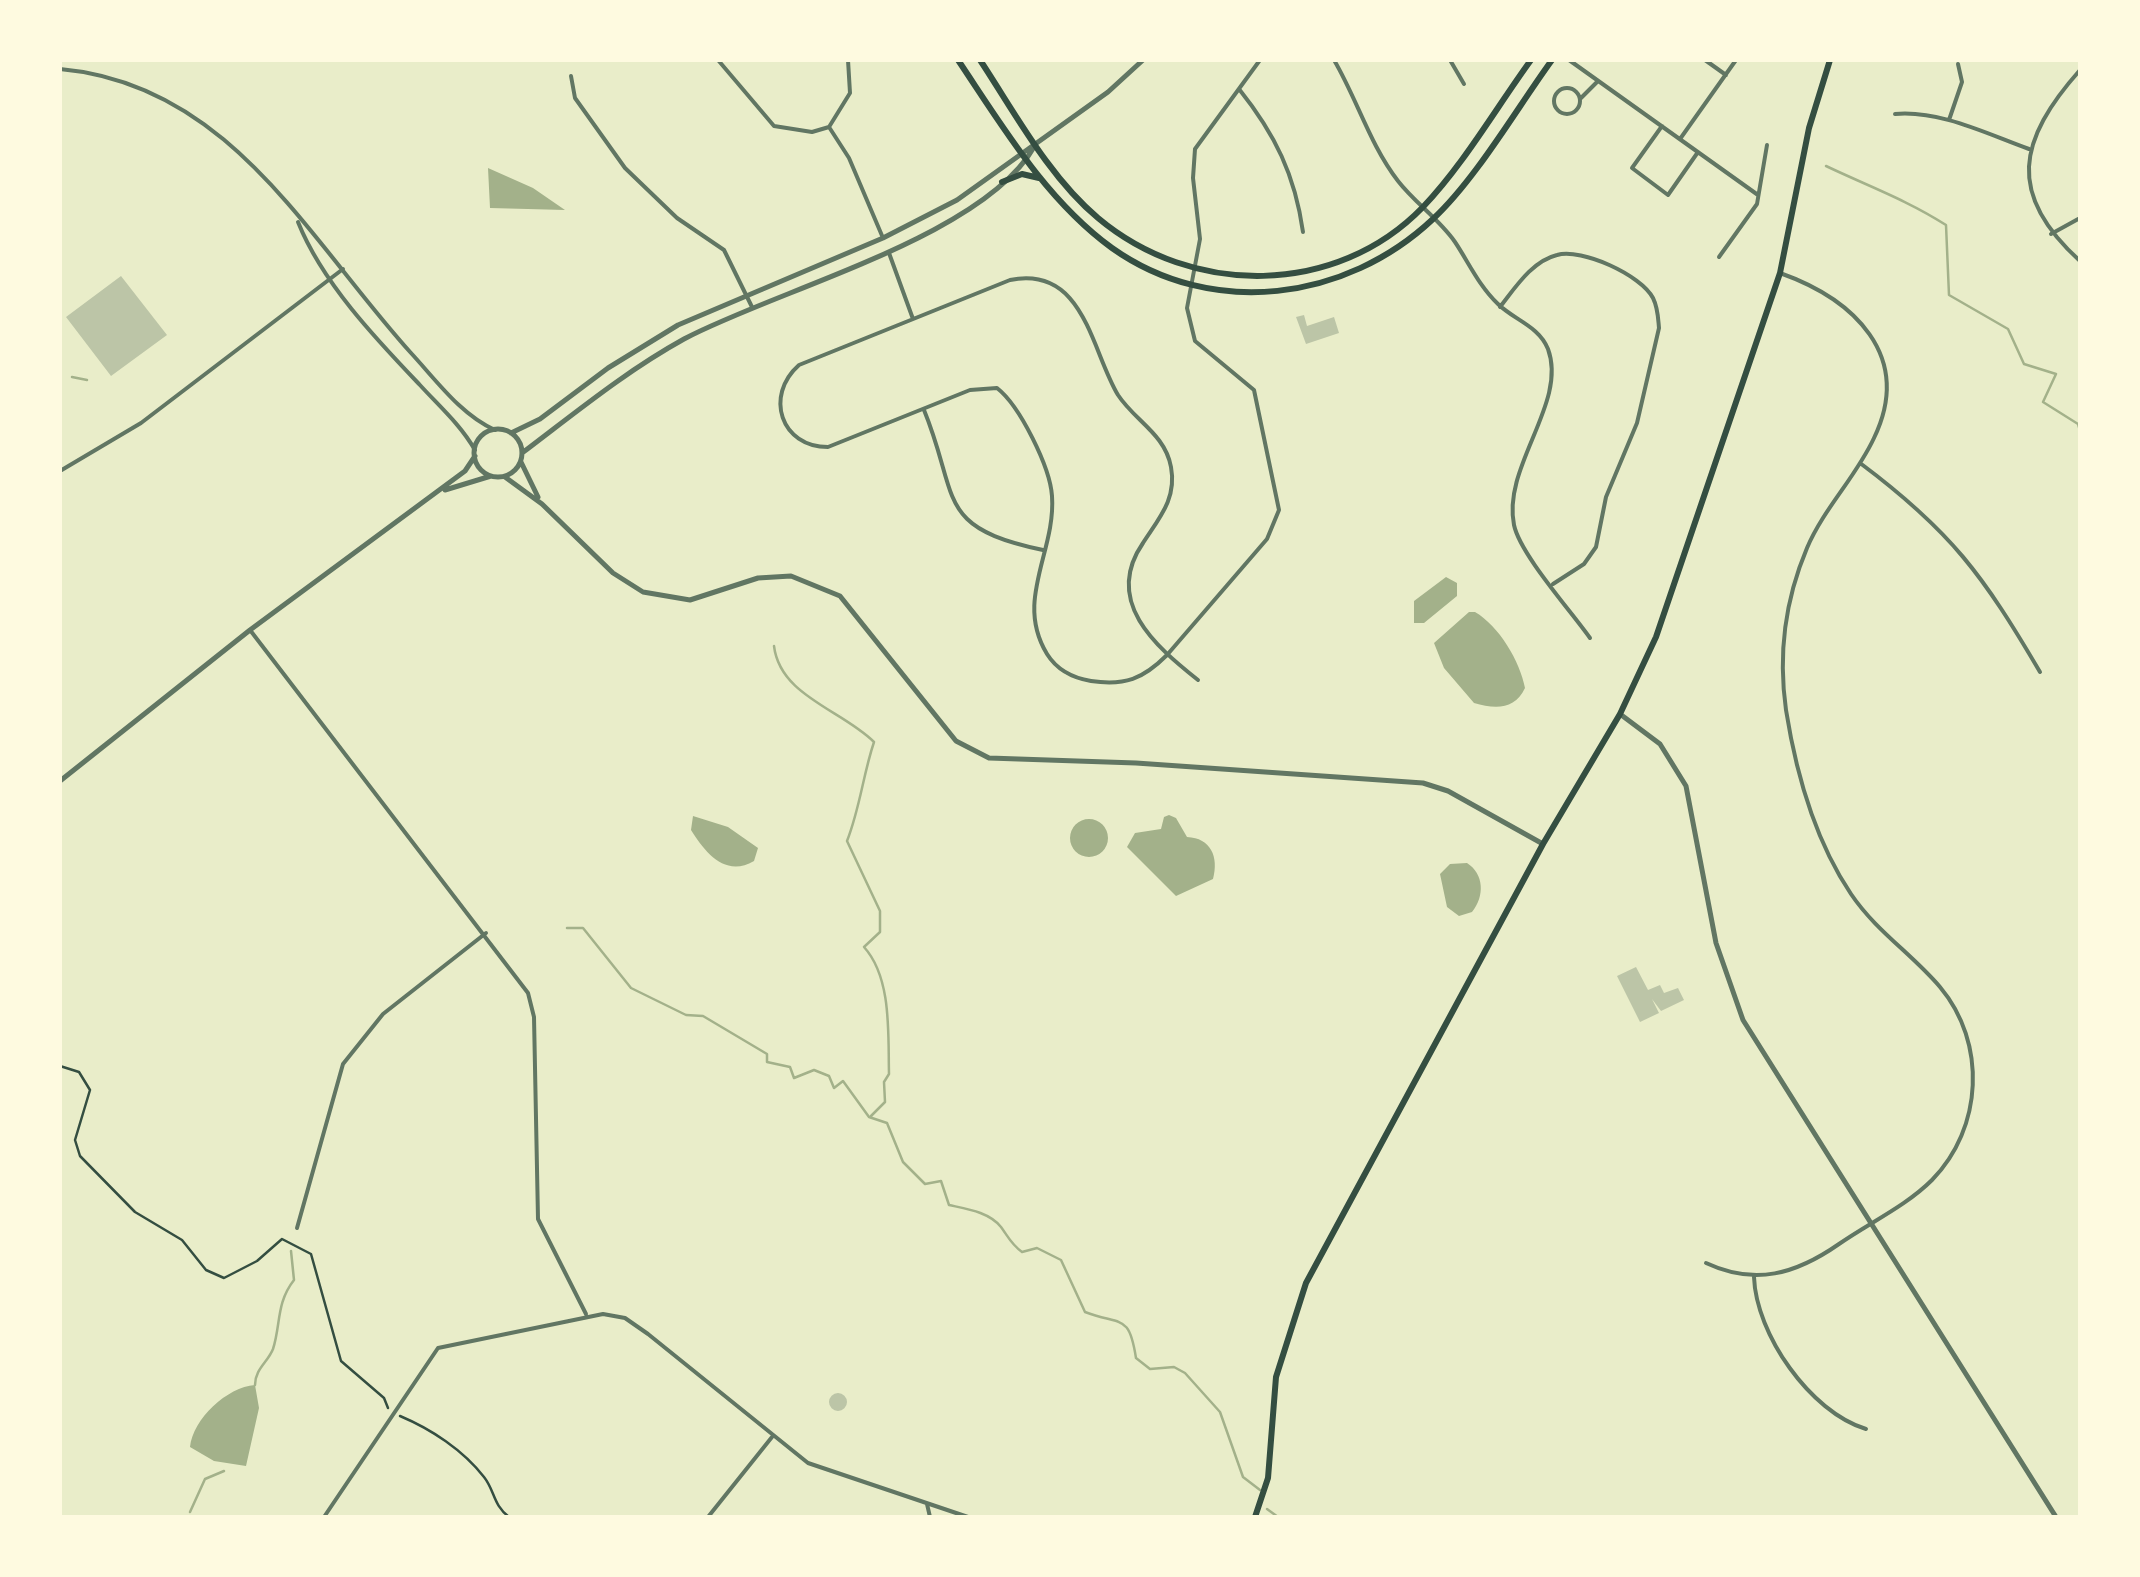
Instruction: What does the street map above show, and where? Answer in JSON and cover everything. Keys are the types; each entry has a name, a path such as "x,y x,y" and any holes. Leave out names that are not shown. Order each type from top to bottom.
{"main road":[{"path":"958,60 1026,161 1113,248 1191,284 1268,295 1311,288 1356,271 1434,218 1552,60"},
{"path":"980,60 1036,143 1099,220 1143,250 1194,269 1252,278 1306,272 1351,257 1390,235 1423,207 1531,60"},
{"path":"1255,1517 1268,1478 1276,1378 1306,1283 1543,844 1620,714 1673,590 1780,274 1810,128 1830,60"},
{"path":"1002,182 1022,174 1042,179"}],"street":[{"path":"718,60 774,126 812,132 829,127 850,93 848,60"},
{"path":"60,68 142,86 200,118 252,163 297,217 326,244 428,372 476,422 511,433 540,419 644,344 746,294 883,238 957,200 1108,92 1143,60"},
{"path":"1198,680 1167,655 1142,629 1129,586 1140,546 1170,502 1171,467 1156,435 1116,390 1078,305 1047,282 1022,278 800,365 784,381 779,406 791,434 816,447 840,444 983,387 997,388 1009,397 1018,409 1052,494 1032,612 1034,630 1052,662 1078,679 1122,683 1137,680 1167,655 1267,539 1279,510 1254,390 1195,340 1187,308 1201,221 1193,178 1195,149 1260,60"},
{"path":"1334,60 1384,162 1434,218 1500,307 1542,338 1552,365 1552,383 1523,461 1513,513 1519,540 1590,638"},
{"path":"1450,60 1464,84"},
{"path":"1569,60 1758,194"},
{"path":"1706,60 1726,75"},
{"path":"1680,139 1736,60"},
{"path":"1949,120 1962,82 1958,64"},
{"path":"2080,70 2047,110 2029,149 2030,191 2050,234 2080,261"},
{"path":"571,76 576,98 625,168 676,218 724,250 752,308"},
{"path":"1581,98 1574,90 1564,88 1556,94 1554,105 1560,113 1571,115 1598,81"},
{"path":"1239,88 1280,146 1296,189 1303,232"},
{"path":"1894,114 1915,112 1949,120 2029,149"},
{"path":"1662,126 1632,168 1668,195 1698,152"},
{"path":"829,127 848,158 883,238"},
{"path":"504,477 521,456 652,358 752,308 889,252 942,224 1002,182 1026,161 1036,143"},
{"path":"1719,258 1757,204 1767,145"},
{"path":"297,217 309,248 331,278 376,336 464,431 480,468 491,476"},
{"path":"2050,234 2080,218"},
{"path":"889,252 913,318"},
{"path":"1500,307 1544,261 1570,253 1636,280 1652,297 1658,312 1659,328 1636,423 1606,496 1596,547 1584,564 1552,584"},
{"path":"60,471 141,423 343,268"},
{"path":"1706,1263 1727,1273 1754,1277 1800,1267 1918,1192 1953,1154 1968,1121 1974,1072 1965,1032 1953,1005 1930,976 1870,919 1831,860 1816,824 1788,722 1783,636 1792,585 1808,544 1875,437 1885,398 1874,342 1842,302 1818,287 1780,274"},
{"path":"924,410 959,512 990,537 1043,550"},
{"path":"60,781 250,630 465,471 482,436 495,430"},
{"path":"511,433 542,504"},
{"path":"1860,463 1920,508 1958,547 1996,596 2040,672"},
{"path":"437,493 491,476 504,477 542,504 613,572 659,597 705,597 774,576 806,580 840,596 956,741 989,758 1136,762 1423,783 1459,796 1543,844"},
{"path":"250,630 520,978 532,1004 538,1219 586,1315"},
{"path":"1620,714 1660,744 1681,773 1692,804 1716,943 1743,1020 2056,1517"},
{"path":"296,1228 343,1064 383,1014 486,933"},
{"path":"1754,1277 1760,1321 1784,1362 1846,1423 1866,1429"},
{"path":"324,1517 438,1348 586,1315 626,1318 772,1437 824,1472 968,1517"},
{"path":"708,1517 772,1437"},
{"path":"927,1504 930,1517"}],"path":[{"path":"60,1066 79,1072 90,1090 75,1140 80,1156 135,1212 182,1240 206,1270 224,1278 235,1274 282,1239 312,1254 341,1362 384,1398 388,1410"},
{"path":"394,1413 430,1430 474,1468 486,1479 497,1508 508,1517"}],"shaded area":[{"path":"488,168 533,188 565,210 490,208"},
{"path":"1446,577 1457,583 1457,596 1424,623 1414,623 1414,601"},
{"path":"1469,612 1475,612 1492,626 1518,667 1525,688 1510,704 1497,707 1474,703 1444,668 1434,643"},
{"path":"693,816 728,827 758,848 754,861 734,866 717,860 691,830"},
{"path":"1164,817 1176,818 1187,837 1207,845 1215,863 1213,879 1176,896 1127,847 1135,833 1161,829"},
{"path":"1089,819 1102,825 1108,838 1102,851 1089,857 1076,851 1070,838 1076,825"},
{"path":"1467,863 1477,873 1481,892 1472,912 1459,916 1447,907 1440,874 1450,864"},
{"path":"255,1385 259,1408 246,1466 214,1461 190,1447 197,1426 213,1406 233,1392"}],"building":[{"path":"121,276 167,335 111,376 66,317"},
{"path":"1304,315 1307,326 1334,317 1339,333 1306,344 1296,317"},
{"path":"1636,967 1648,990 1660,985 1664,993 1678,988 1684,1000 1661,1011 1652,999 1659,1013 1640,1022 1617,976"},
{"path":"838,1393 847,1402 838,1411 829,1402"}],"waterway":[{"path":"1826,166 1946,225 1949,295 2008,329 2024,364 2056,374 2043,402 2078,424 2080,431"},
{"path":"72,377 87,380"},
{"path":"774,646 779,663 800,690 874,742 847,841 880,911 880,932 864,947 880,974 884,990 889,1074 884,1082 885,1102 871,1116"},
{"path":"567,928 583,928 631,988 686,1015 703,1016 767,1054 767,1062 790,1067 794,1078 814,1070 829,1076 834,1088 843,1081 869,1117 887,1123 903,1162 925,1184 941,1181 949,1205 990,1218 1022,1252 1037,1248 1061,1260 1085,1312 1127,1327 1136,1358 1150,1369 1174,1367 1185,1373 1220,1412 1243,1477 1260,1490"},
{"path":"255,1385 257,1374 273,1349 282,1305 294,1280 291,1251"},
{"path":"190,1512 205,1479 224,1471"},
{"path":"1267,1509 1278,1517"}]}
